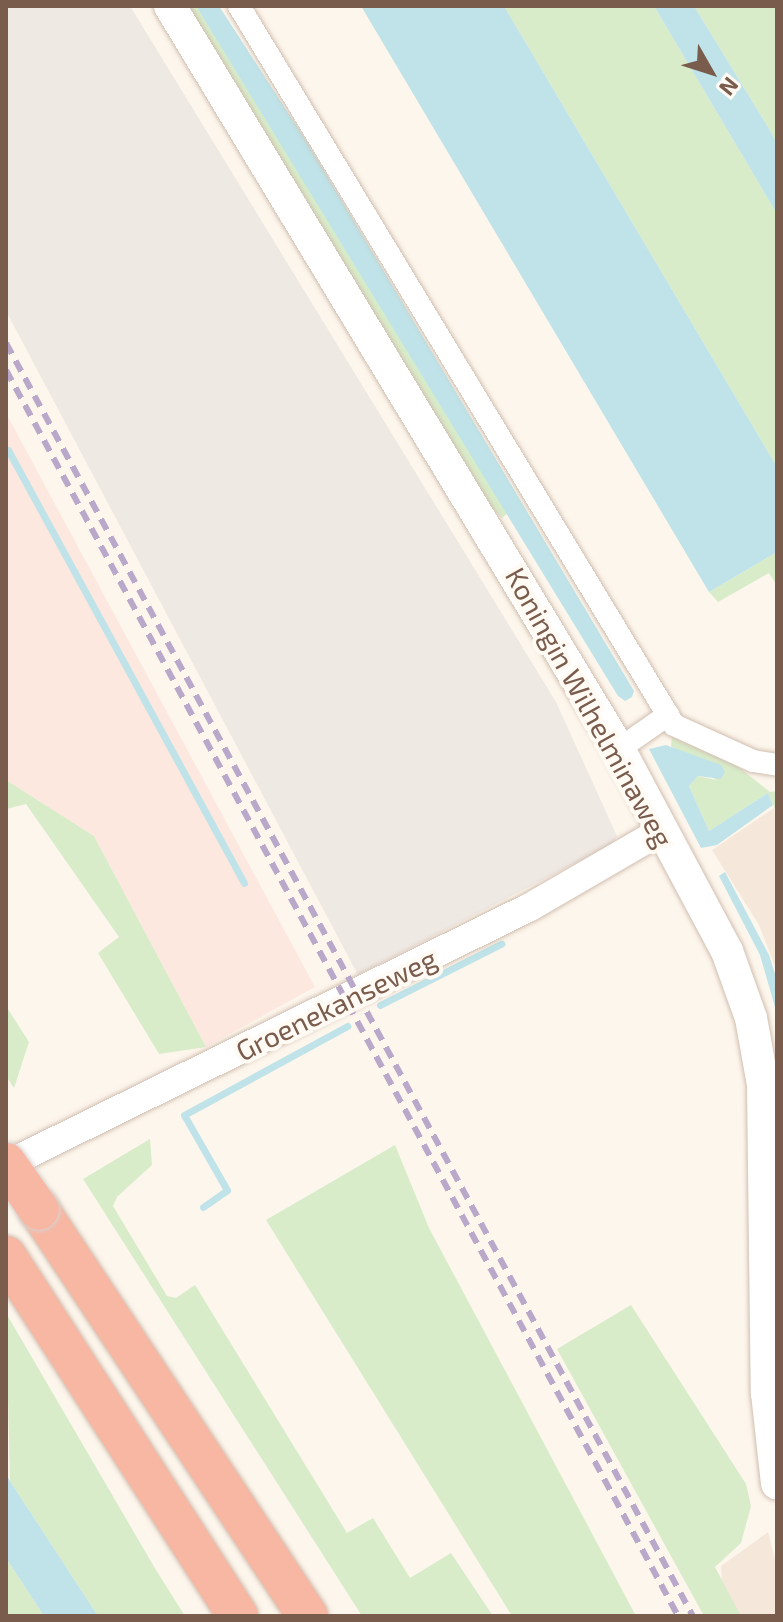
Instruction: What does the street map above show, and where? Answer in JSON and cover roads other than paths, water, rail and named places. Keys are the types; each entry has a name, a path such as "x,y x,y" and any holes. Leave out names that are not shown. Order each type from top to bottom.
{"highway":[{"path":"6,1164 308,1616"},
{"path":"6,1256 238,1616"}],"main road":[{"name":"Koningin Wilhelminaweg","path":"170,6 619,749 727,951 751,1018 763,1085 767,1393 777,1483"}],"street":[{"name":"Koningin Wilhelminaweg","path":"239,6 668,715"},
{"path":"619,749 668,715 674,725 753,761 777,765"},
{"name":"Groenekanseweg","path":"6,1164 530,907 661,831"}],"water":[{"path":"196,6 219,6 307,142 634,691 632,697 625,701 618,696"},
{"path":"361,6 504,6 777,467 777,552 709,592"},
{"path":"654,6 694,6 768,127 777,143 777,214"},
{"path":"666,745 721,765 725,772 721,779 698,776 689,786 709,831 768,793 773,805 717,845 701,848 649,749"},
{"path":"725,872 769,955 777,980 777,1014 760,955 719,876"},
{"path":"6,1474 98,1616 44,1616 6,1558"}],"waterway":[{"path":"8,450 244,883"},
{"path":"380,1005 501,944"},
{"path":"203,1207 227,1190 184,1115 347,1026"}],"railway":[{"path":"6,343 693,1616"},
{"path":"6,370 678,1616"}]}
